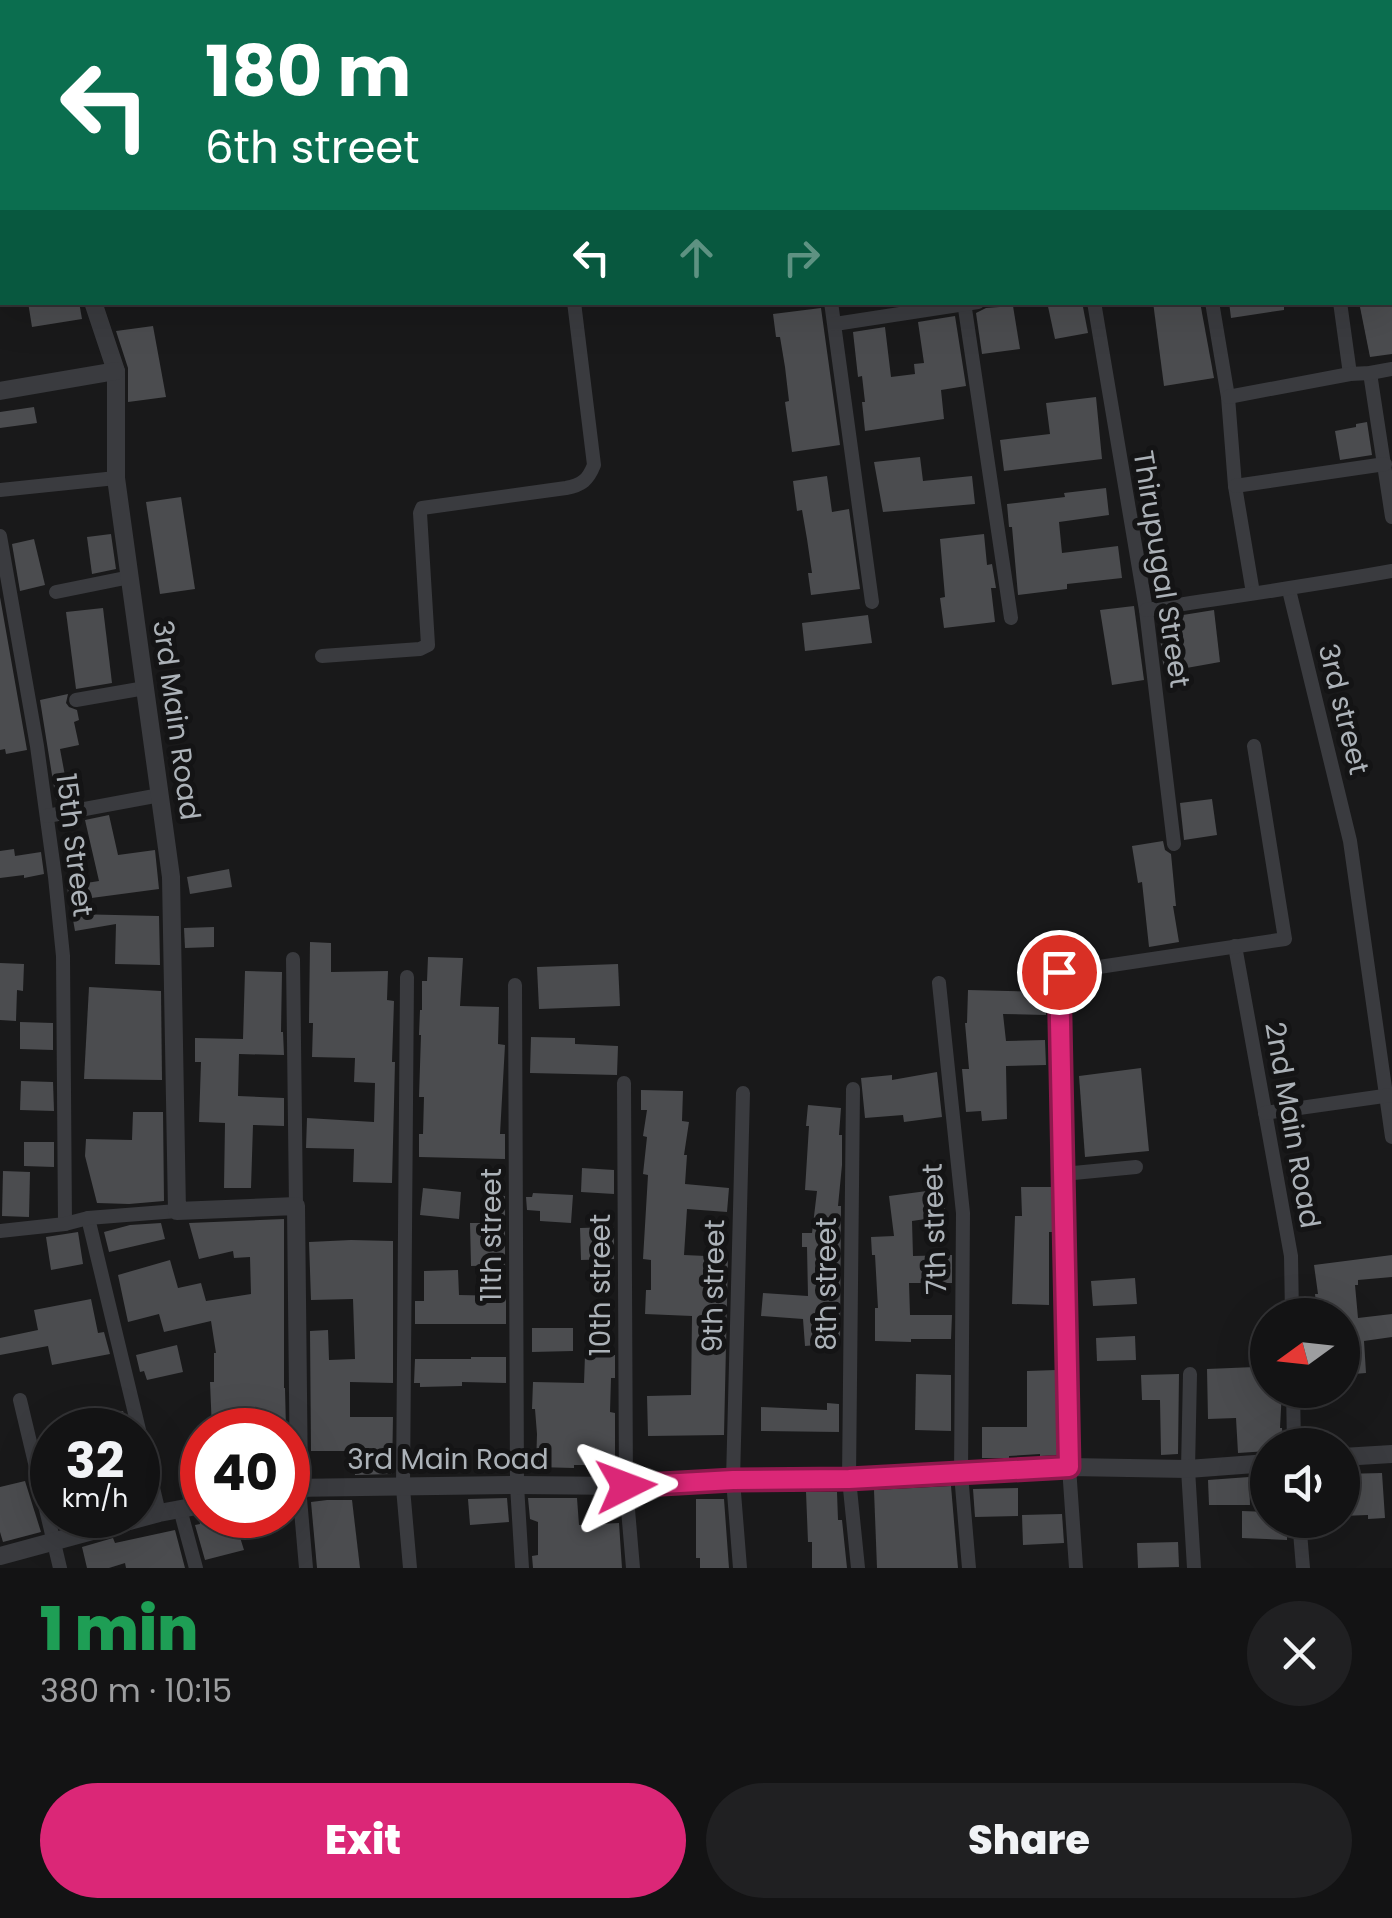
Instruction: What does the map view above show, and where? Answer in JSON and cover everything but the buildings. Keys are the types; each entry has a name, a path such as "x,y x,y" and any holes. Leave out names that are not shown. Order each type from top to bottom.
{"street":[{"name":"3rd Main Road","path":"93,305 116,371 116,478 171,877 177,1211"},
{"path":"322,656 420,650 428,645 422,508 579,486 587,480 594,465 574,305"},
{"path":"832,305 872,602"},
{"path":"835,324 956,305"},
{"path":"969,305 1011,618"},
{"name":"Thirupugal Street","path":"1095,305 1146,610 1174,844"},
{"path":"1213,305 1253,593"},
{"path":"1340,305 1350,374"},
{"path":"1228,397 1392,369"},
{"path":"0,391 116,371"},
{"path":"1370,374 1392,517"},
{"path":"1235,486 1385,464"},
{"path":"0,490 116,478"},
{"name":"15th Street","path":"0,536 26,674 63,956 66,1224"},
{"path":"1146,610 1392,571"},
{"path":"56,592 130,577"},
{"name":"3rd street","path":"1290,590 1350,841 1392,1137"},
{"path":"76,700 145,688"},
{"path":"1076,1568 1069,1467 1059,972 1284,938 1254,746"},
{"path":"46,816 160,796"},
{"name":"2nd Main Road","path":"1235,946 1291,1256 1292,1298"},
{"path":"294,959 294,1408"},
{"path":"407,977 403,1488 410,1568"},
{"name":"7th street","path":"938,983 963,1214 961,1474 969,1568"},
{"name":"11th street","path":"515,985 517,1485 522,1568"},
{"name":"10th street","path":"624,1082 626,1486 633,1568"},
{"name":"8th street","path":"852,1088 849,1479 858,1568"},
{"name":"9th street","path":"740,1568 733,1480 743,1093"},
{"path":"1265,1113 1389,1096"},
{"path":"1063,1174 1136,1166"},
{"path":"0,1231 88,1218 296,1206"},
{"path":"88,1218 134,1408"},
{"path":"1190,1374 1188,1469 1194,1568"},
{"path":"20,1400 60,1568"},
{"path":"1360,1456 1392,1454"},
{"name":"3rd Main Road","path":"310,1488 626,1486 1069,1467 1188,1469 1250,1464"},
{"path":"160,1513 180,1509"},
{"path":"0,1556 69,1538"},
{"path":"188,1538 196,1568"},
{"path":"301,1538 306,1568"},
{"path":"1300,1538 1303,1568"}],"route":[{"path":"626,1486 1069,1467 1059,972"}]}
